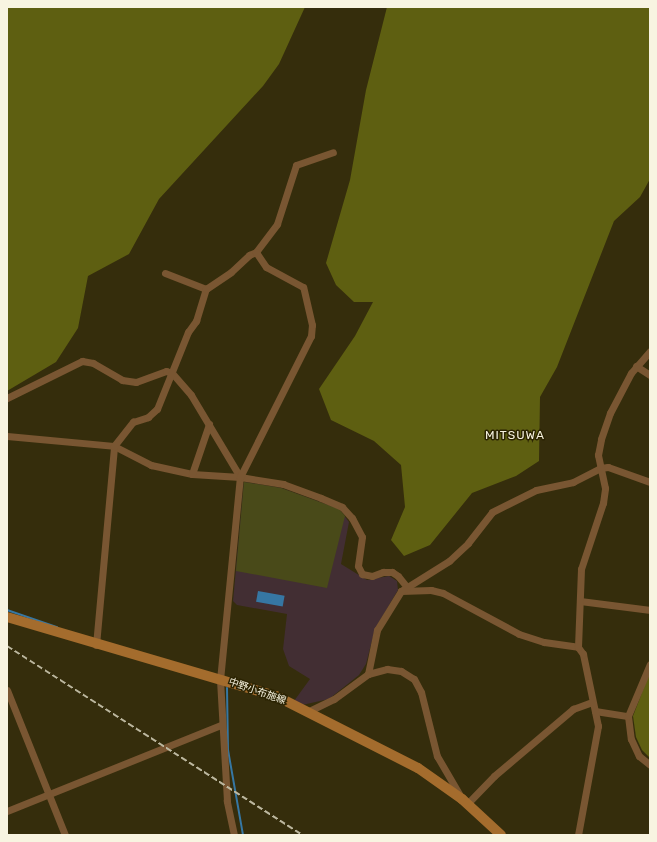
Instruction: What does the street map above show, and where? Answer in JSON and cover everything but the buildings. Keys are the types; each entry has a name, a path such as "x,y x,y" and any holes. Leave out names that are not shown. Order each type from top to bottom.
{"main road":[{"name":"中野小布施線","path":"7,617 96,645 276,696 418,768 465,802 501,835"}],"street":[{"path":"96,645 114,446 133,422 148,417 157,409 188,332 196,322 206,289 231,272 249,255 256,252 277,224 296,165 333,152"},
{"path":"234,835 228,801 221,725 220,680 240,477 311,336 312,325 303,288 266,267 256,252"},
{"path":"165,273 206,289"},
{"path":"578,835 598,726 585,662 578,647 581,569 603,503 605,488 598,455 601,439 610,413 636,366 650,351"},
{"path":"7,398 82,361 93,364 122,380 136,382 166,371 172,373 191,395 240,477"},
{"path":"636,366 650,375"},
{"path":"192,474 209,424"},
{"path":"7,436 114,446 151,466 192,474 240,477 283,484 342,507 352,518 362,537 358,566 362,574 372,576 383,572 392,572 398,576 403,588"},
{"path":"368,674 377,630 403,588 449,560 468,543 492,512 536,490 573,482 600,468 608,467 650,482"},
{"path":"403,588 431,590 443,593 519,634 544,642 578,647"},
{"path":"580,601 650,610"},
{"path":"650,664 628,716 630,739 639,756 650,765"},
{"path":"307,712 334,699 368,674 387,669 401,671 414,679 421,692 437,756 465,802 574,709 592,702"},
{"path":"7,690 64,835"},
{"path":"595,711 628,716"},
{"path":"7,811 221,725"}],"shaded area":[{"path":"7,7 305,7 279,64 263,86 159,199 129,254 88,276 78,328 56,362 7,391"},
{"path":"387,7 650,7 650,179 640,197 614,221 557,367 540,397 539,461 516,476 472,493 430,545 404,556 391,540 405,507 401,465 374,441 331,420 319,389 355,336 373,302 354,302 336,285 326,263 350,180 366,90"},
{"path":"244,482 281,488 339,509 349,522 341,564 367,580 389,576 397,581 398,590 375,629 366,664 359,675 329,699 302,705 294,701 310,679 289,666 283,649 287,614 237,605 233,601"},
{"path":"244,482 281,488 339,509 345,516 327,588 236,571"},
{"path":"650,672 650,758 642,750 636,737 633,716"}],"water":[{"path":"258,591 285,596 283,607 256,602"}],"waterway":[{"path":"7,610 57,627"},
{"path":"227,688 228,750 243,835"}],"railway":[{"path":"7,646 303,835"}],"district":[{"name":"MITSUWA","path":"515,436"}]}
